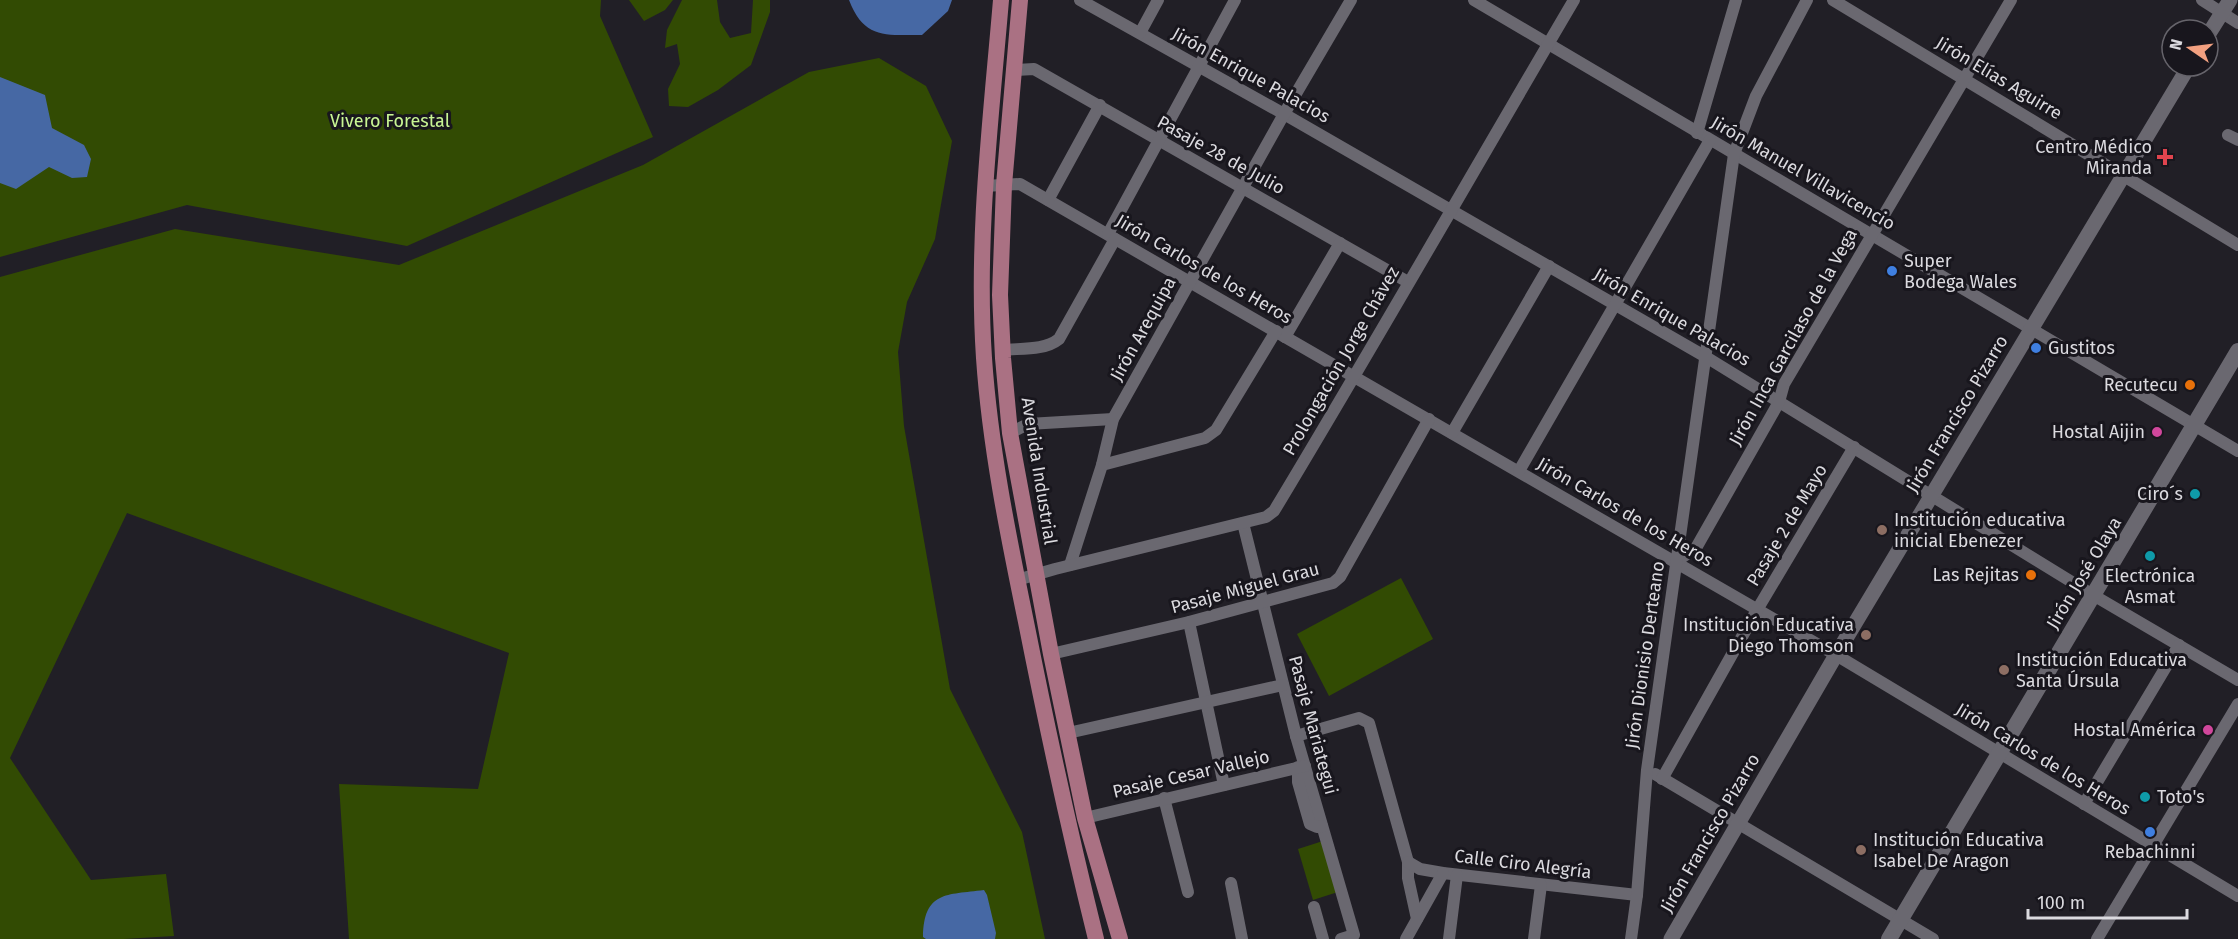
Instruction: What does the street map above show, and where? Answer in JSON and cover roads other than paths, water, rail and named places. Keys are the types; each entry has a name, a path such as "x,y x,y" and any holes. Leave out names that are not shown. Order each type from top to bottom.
{"main road":[{"path":"1001,0 985,186 981,298 984,359 992,434 1017,580 1068,823 1096,939"},
{"name":"Avenida Industrial","path":"1020,0 1004,185 1000,295 1002,350 1010,433 1051,654 1085,818 1120,939"},
{"name":"Jirón José Olaya","path":"1889,939 2238,351"}],"street":[{"name":"Jirón Enrique Palacios","path":"1082,0 1452,209 1706,357 2093,595 2238,680"},
{"path":"1140,33 1158,0"},
{"path":"1002,350 1043,347 1059,339 1158,141 1235,0"},
{"name":"Jirón Arequipa","path":"1070,565 1102,465 1113,418 1284,114 1351,0"},
{"name":"Jirón Manuel Villavicencio","path":"1474,0 2238,451"},
{"name":"Prolongación Jorge Chávez","path":"1017,580 1266,517 1274,511 1355,377 1408,282 1574,0"},
{"path":"1697,133 1737,0"},
{"name":"Jirón Dionisio Derteano","path":"1631,939 1637,895 1647,770 1734,154 1756,96 1808,0"},
{"name":"Jirón Elías Aguirre","path":"1833,0 2238,245"},
{"name":"Jirón Inca Garcilaso de la Vega","path":"1675,562 1696,548 1779,402 1784,384 2011,0"},
{"path":"2202,0 2226,6 2238,22"},
{"name":"Pasaje 28 de Julio","path":"1015,70 1034,69 1408,282"},
{"name":"Jirón Francisco Pizarro","path":"1671,939 1836,655 2182,78"},
{"path":"1048,200 1100,105"},
{"path":"1519,471 1710,140"},
{"name":"Jirón Carlos de los Heros","path":"985,186 1020,184 1836,655 1999,755 2238,896"},
{"path":"1102,465 1205,438 1216,430 1340,243"},
{"path":"1452,433 1549,266"},
{"path":"1010,433 1028,424 1113,418"},
{"name":"Pasaje Miguel Grau","path":"1051,654 1189,622 1333,583 1340,577 1429,419"},
{"name":"Pasaje 2 de Mayo","path":"1662,778 1757,610 1854,447"},
{"name":"Pasaje Mariategui","path":"1243,523 1302,767 1323,826 1354,935 1341,939"},
{"path":"1189,622 1224,785"},
{"path":"2084,804 2179,645"},
{"path":"1068,733 1283,685"},
{"path":"2097,939 2238,704"},
{"path":"1296,736 1359,718 1369,723 1408,862 1408,878 1417,919"},
{"name":"Pasaje Cesar Vallejo","path":"1085,818 1302,767"},
{"path":"1647,770 1739,822 1933,939"},
{"path":"1164,798 1188,892"},
{"name":"Calle Ciro Alegría","path":"1408,862 1420,869 1456,875 1637,895"},
{"path":"1406,939 1443,873"},
{"path":"1449,939 1456,875"},
{"path":"1231,883 1242,939"},
{"path":"1534,939 1541,885"},
{"path":"1314,907 1323,939"}],"water":[{"path":"849,0 952,0 948,11 922,35 909,35 887,34 869,28 855,13"},
{"path":"0,77 45,95 52,128 84,145 91,159 87,177 72,178 49,167 16,189 0,183"},
{"path":"984,890 996,933 995,939 926,939 923,937 924,922 933,903 948,895"}],"place":[{"name":"Centro Médico Miranda","path":"2165,157"},
{"name":"Super Bodega Wales","path":"1892,271"},
{"name":"Gustitos","path":"2036,348"},
{"name":"Recutecu","path":"2190,385"},
{"name":"Hostal Aijin","path":"2157,432"},
{"name":"Ciro´s","path":"2195,494"},
{"name":"Institución educativa inicial Ebenezer","path":"1882,530"},
{"name":"Electrónica Asmat","path":"2150,556"},
{"name":"Las Rejitas","path":"2031,575"},
{"name":"Institución Educativa Diego Thomson","path":"1866,635"},
{"name":"Institución Educativa Santa Úrsula","path":"2004,670"},
{"name":"Hostal América","path":"2208,730"},
{"name":"Toto's","path":"2145,797"},
{"name":"Rebachinni","path":"2150,832"},
{"name":"Institución Educativa Isabel De Aragon","path":"1861,850"}],"park label":[{"name":"Vivero Forestal","path":"390,121"}]}
